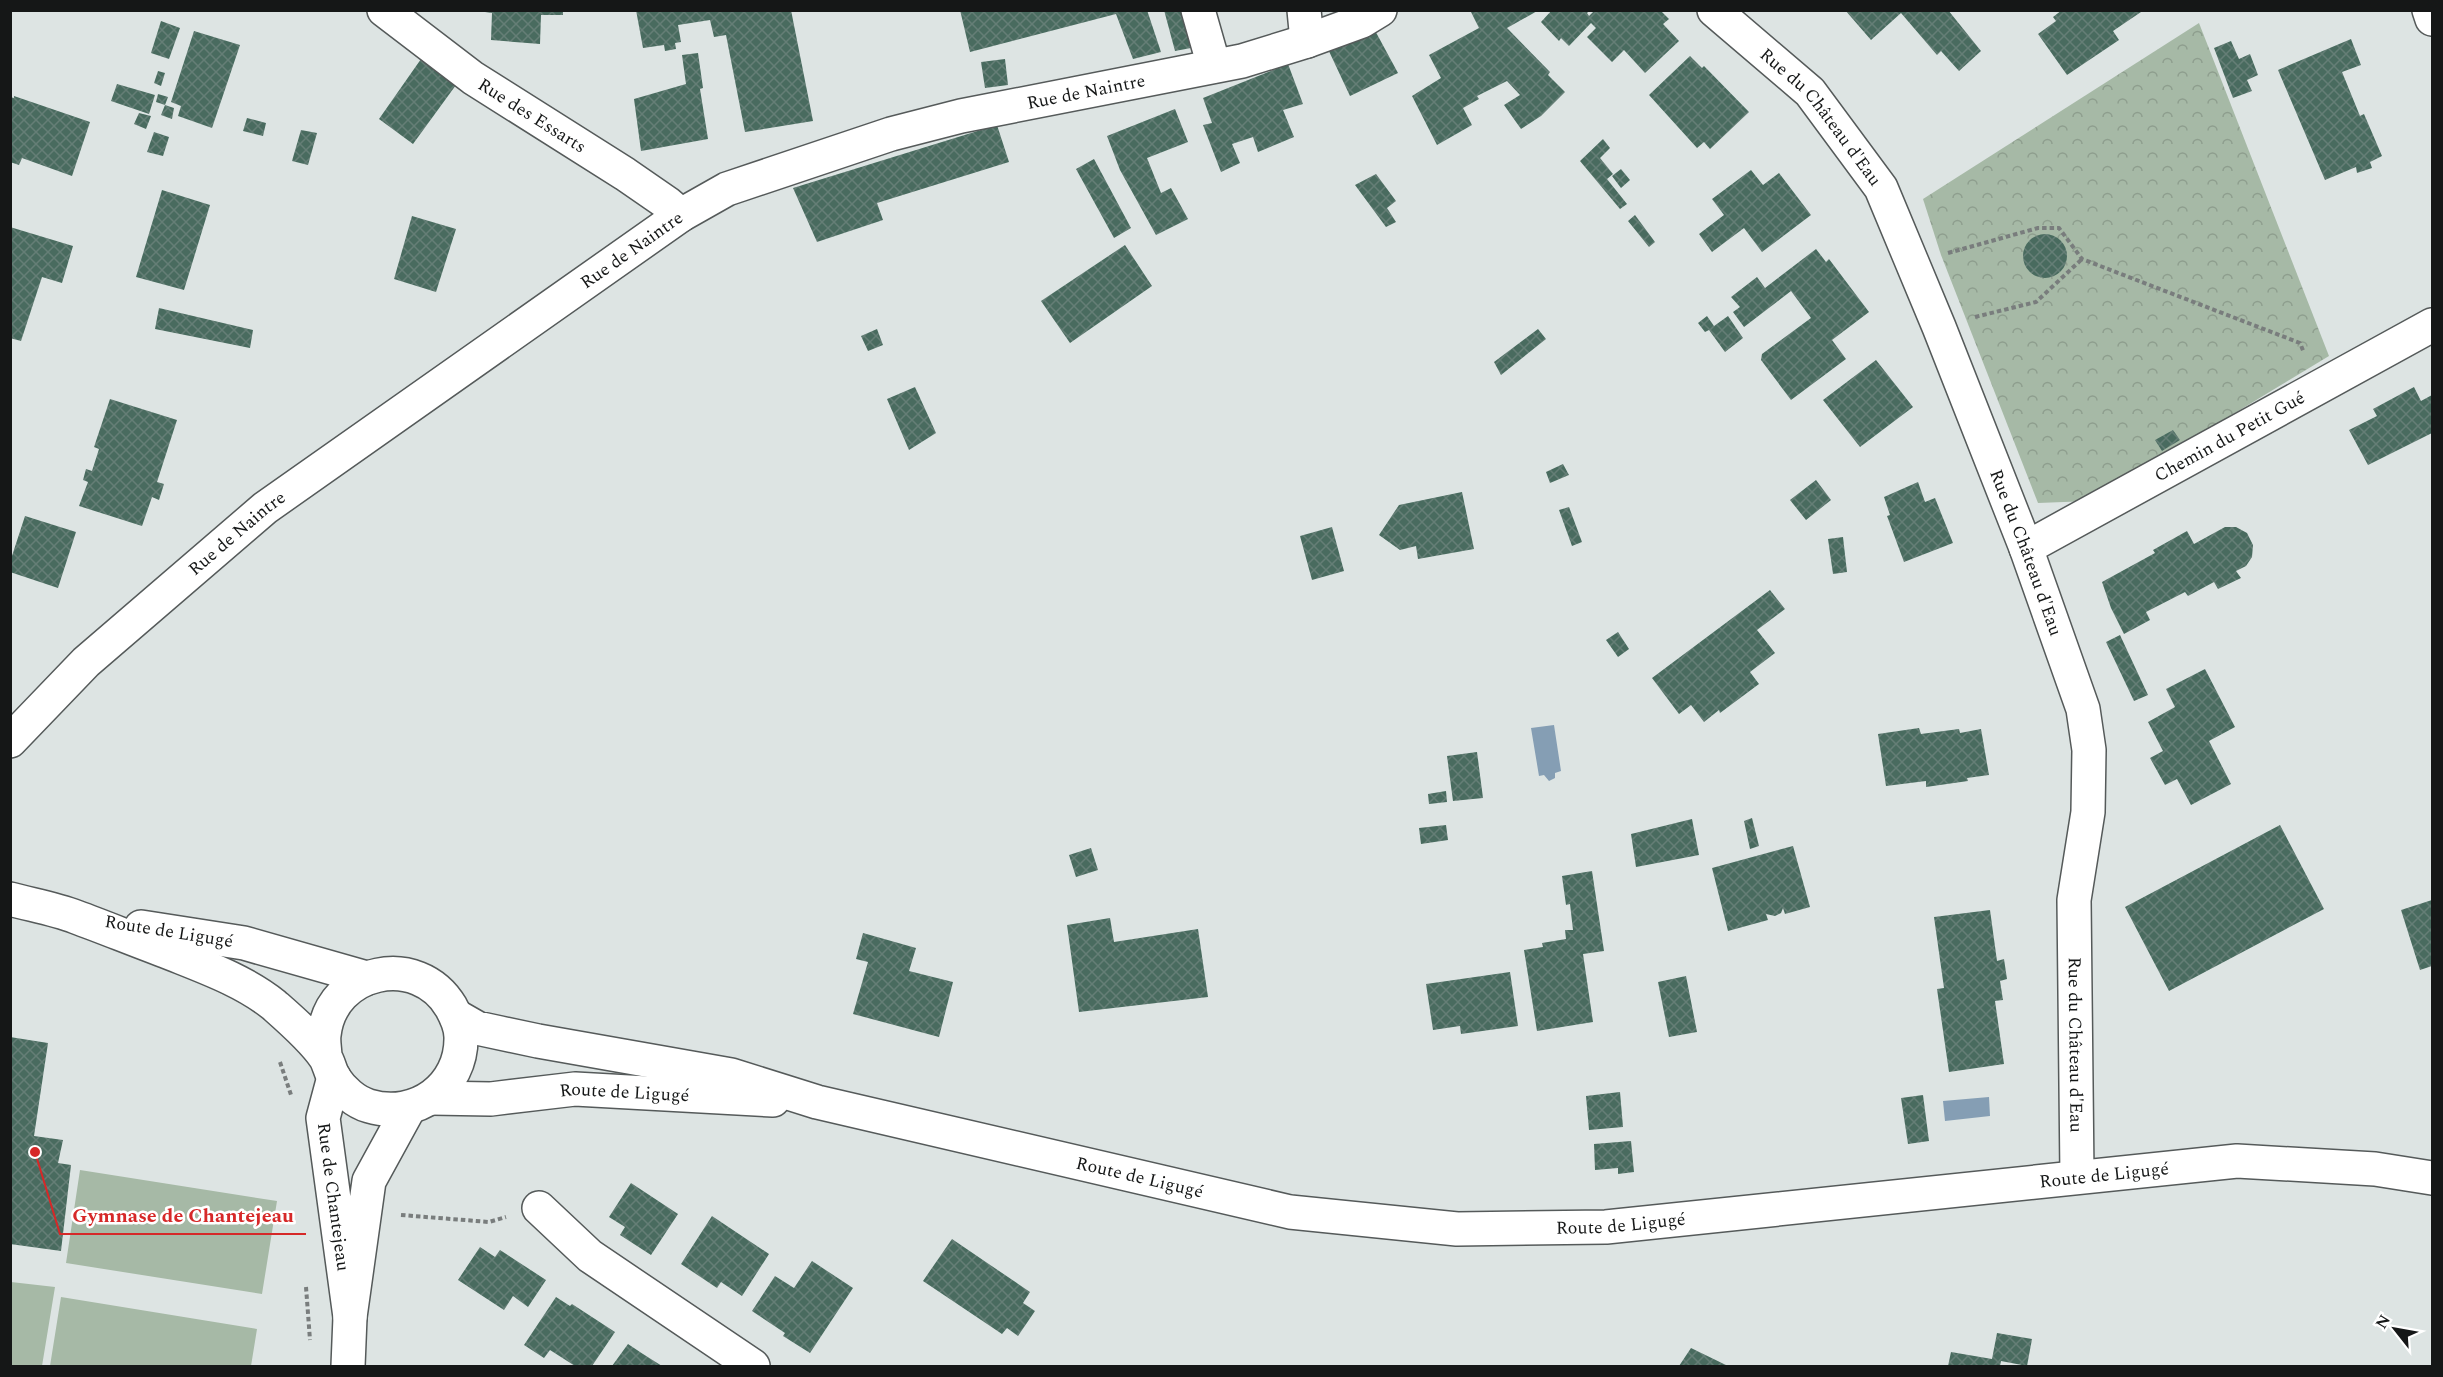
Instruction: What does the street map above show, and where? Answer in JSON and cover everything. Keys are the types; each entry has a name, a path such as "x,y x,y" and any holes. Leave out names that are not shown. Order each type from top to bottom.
{"street":[{"name":"Rue des Essarts","path":"384,10 473,78 625,174 667,202 681,215"},
{"path":"1198,10 1214,66"},
{"name":"Rue de Naintre","path":"10,741 86,662 265,508 681,215 728,189 891,134 961,116 1242,61 1306,26 1362,21 1380,10"},
{"name":"Rue du Château d'Eau","path":"1714,10 1810,92 1881,188 1939,327 2026,548 2083,709 2089,750 2088,813 2074,900 2077,1176"},
{"path":"2429,10 2433,19"},
{"name":"Chemin du Petit Gué","path":"2026,548 2433,325"},
{"name":"Route de Ligugé","path":"10,899 74,916 244,944 367,978"},
{"name":"Route de Ligugé","path":"74,916 222,973 273,1005 330,1067 348,1094 366,1105 387,1110 420,1103 491,1099 575,1089 817,1102"},
{"name":"Route de Ligugé","path":"330,1067 324,1035 329,1014 341,996 359,981 381,974 405,974 426,981 444,996 456,1016 461,1034 460,1053 445,1086 420,1103"},
{"name":"Route de Ligugé","path":"456,1016 477,1028 731,1075 817,1102 1290,1212 1457,1229 1618,1226 2237,1161 2375,1169 2433,1178"},
{"name":"Rue de Chantejeau","path":"330,1067 323,1118 350,1317"},
{"name":"Rue de Chantejeau","path":"348,1366 350,1317 369,1181 420,1103"},
{"path":"539,1208 590,1257 753,1366"}],"path":[{"path":"1902,242 1941,255 2038,228 2060,228 2082,259 2300,343 2319,387"},
{"path":"1939,327 2036,302 2082,259"},
{"path":"275,1054 294,1104"},
{"path":"369,1181 393,1187 392,1206 400,1215 489,1222 539,1208"},
{"path":"306,1281 310,1340"}],"green space":[{"path":"2199,23 2329,356 2090,501 2038,503 1941,255 1923,199"},
{"path":"80,1170 277,1201 262,1294 66,1263"},
{"path":"11,1282 55,1287 42,1366 11,1366"},
{"path":"61,1297 257,1329 251,1366 50,1366"}],"water":[{"path":"1554,725 1561,771 1555,773 1555,778 1549,781 1544,775 1539,776 1531,728"},
{"path":"1989,1097 1990,1116 1945,1121 1943,1101"}],"building":[{"path":"485,10 563,10 563,15 541,15 540,44 491,40 492,13 485,12"},
{"path":"636,10 791,10 813,121 745,132 726,35 714,37 710,20 678,25 681,42 675,43 676,49 665,51 664,45 643,48"},
{"path":"960,10 1147,10 1161,52 1133,59 1116,14 970,52"},
{"path":"1164,10 1190,10 1197,38 1191,48 1175,51"},
{"path":"1470,10 1539,10 1507,28 1550,72 1548,75 1565,92 1541,116 1521,129 1504,105 1520,95 1507,81 1477,96 1479,99 1463,108 1472,125 1437,145 1412,96 1441,78 1429,55 1479,28"},
{"path":"1552,10 1590,10 1587,13 1589,16 1595,10 1660,10 1669,19 1663,24 1679,41 1645,73 1624,50 1612,62 1587,37 1596,28 1591,23 1569,46 1561,38 1559,41 1541,22"},
{"path":"1845,10 1948,10 1981,51 1959,71 1941,51 1937,55 1901,13 1871,40"},
{"path":"2062,10 2140,10 2141,12 2113,31 2119,40 2067,75 2038,34 2056,21 2053,17"},
{"path":"161,21 180,28 169,59 151,53"},
{"path":"1372,25 1398,73 1350,96 1327,47"},
{"path":"194,31 240,45 212,128 178,116 181,106 171,102"},
{"path":"2351,39 2361,65 2342,72 2360,116 2364,114 2382,156 2370,162 2372,168 2357,173 2356,167 2325,180 2278,70"},
{"path":"2231,41 2239,59 2250,54 2258,75 2247,80 2252,91 2233,98 2214,48"},
{"path":"698,53 703,88 700,89 708,139 641,151 634,99 686,84 682,55"},
{"path":"1690,56 1702,68 1704,66 1749,112 1710,149 1704,142 1697,148 1649,95"},
{"path":"421,59 456,85 413,144 379,119"},
{"path":"1005,59 1008,85 985,88 981,62"},
{"path":"1288,64 1303,104 1283,110 1294,137 1258,152 1253,137 1232,144 1240,163 1221,172 1203,125 1212,123 1203,98"},
{"path":"158,71 165,73 161,86 154,83"},
{"path":"117,84 155,95 149,114 111,101"},
{"path":"158,94 168,97 165,105 156,102"},
{"path":"14,96 90,122 72,176 22,158 19,165 10,162 10,97 14,98"},
{"path":"165,105 174,108 172,119 161,115"},
{"path":"1175,109 1188,142 1147,158 1161,193 1171,188 1188,219 1156,235 1120,170 1107,136"},
{"path":"139,113 151,116 146,129 134,124"},
{"path":"247,118 266,123 263,136 243,131"},
{"path":"997,125 1009,162 877,203 883,220 817,242 793,188"},
{"path":"301,130 317,133 308,165 292,161"},
{"path":"154,132 169,137 163,156 147,152"},
{"path":"1603,139 1610,148 1600,158 1613,174 1607,179 1627,204 1620,209 1580,161"},
{"path":"1094,159 1131,228 1114,238 1076,169"},
{"path":"1621,169 1630,180 1621,188 1612,176"},
{"path":"1751,170 1763,185 1779,173 1811,215 1762,252 1744,228 1712,252 1699,234 1724,215 1712,199"},
{"path":"1376,174 1396,201 1387,208 1396,222 1386,227 1355,185"},
{"path":"162,190 210,205 184,290 136,277"},
{"path":"1635,215 1655,242 1649,247 1628,221"},
{"path":"412,216 456,229 436,292 394,279"},
{"path":"10,227 73,246 62,283 42,277 21,341 10,338"},
{"path":"2045,234 2054,235 2061,240 2066,247 2066,265 2061,272 2054,277 2045,278 2036,277 2029,272 2024,265 2023,256 2024,247 2029,240 2036,235"},
{"path":"1125,245 1152,286 1070,343 1041,301"},
{"path":"1816,249 1826,262 1829,259 1869,312 1832,340 1846,359 1791,400 1761,360 1762,354 1811,318 1791,291 1744,327 1733,312 1740,307 1731,297 1757,277 1765,288"},
{"path":"159,308 253,330 250,348 155,329"},
{"path":"1707,316 1714,326 1728,316 1743,338 1725,352 1709,330 1705,332 1698,323"},
{"path":"877,329 883,345 868,351 861,336"},
{"path":"1538,329 1546,339 1501,375 1494,362"},
{"path":"1876,360 1913,407 1860,447 1823,400"},
{"path":"915,387 936,433 909,450 887,399"},
{"path":"2414,387 2421,401 2432,395 2432,433 2368,465 2349,430 2377,416 2373,409"},
{"path":"110,399 177,420 157,482 164,484 159,500 152,497 142,526 79,506 88,482 83,480 86,469 92,471 99,449 94,447"},
{"path":"2173,430 2180,440 2162,451 2155,440"},
{"path":"1563,464 1569,475 1550,483 1546,472"},
{"path":"1816,480 1831,500 1806,520 1790,500"},
{"path":"1918,482 1925,502 1935,498 1953,543 1904,562 1887,516 1890,515 1884,497"},
{"path":"1462,492 1474,549 1418,559 1416,546 1400,550 1379,535 1399,505"},
{"path":"1569,507 1582,542 1572,546 1559,510"},
{"path":"25,516 76,532 58,588 10,572 10,562"},
{"path":"1332,527 1344,571 1312,580 1300,536"},
{"path":"2225,527 2236,527 2247,533 2253,545 2252,557 2246,566 2236,571 2241,578 2218,589 2214,582 2188,596 2185,592 2146,612 2150,620 2124,634 2111,608 2102,582 2155,553 2153,550 2187,531 2194,544"},
{"path":"1843,537 1847,572 1833,574 1828,539"},
{"path":"1770,590 1785,609 1757,630 1775,653 1750,672 1759,684 1704,722 1691,705 1679,714 1652,678"},
{"path":"1618,632 1629,649 1618,657 1606,640"},
{"path":"2120,635 2148,695 2134,701 2106,642"},
{"path":"2205,669 2235,727 2209,741 2231,784 2191,805 2177,779 2165,785 2150,758 2163,751 2148,722 2175,707 2166,689"},
{"path":"1919,728 1921,734 1959,729 1960,733 1981,729 1989,775 1967,778 1968,781 1926,787 1926,781 1886,786 1878,734"},
{"path":"1477,752 1483,798 1453,801 1447,756"},
{"path":"1446,791 1447,802 1429,804 1428,794"},
{"path":"1752,818 1759,846 1750,849 1744,821"},
{"path":"1692,819 1699,855 1636,867 1631,834"},
{"path":"1446,825 1448,840 1421,844 1419,828"},
{"path":"2280,825 2324,909 2169,991 2125,907"},
{"path":"1793,846 1810,907 1785,914 1783,908 1781,913 1775,916 1766,914 1768,920 1728,931 1712,868"},
{"path":"1091,848 1098,870 1076,877 1069,855"},
{"path":"1592,871 1604,951 1583,954 1593,1022 1537,1031 1524,950 1543,947 1542,943 1566,939 1565,930 1573,930 1570,904 1566,905 1562,876"},
{"path":"2432,900 2432,966 2420,970 2401,910"},
{"path":"1990,910 1997,961 2004,959 2007,979 2000,981 2003,1000 1995,1001 2004,1064 1949,1072 1937,989 1944,988 1934,917"},
{"path":"1110,918 1114,942 1198,929 1208,997 1079,1012 1067,925"},
{"path":"863,933 916,948 909,971 953,982 939,1037 853,1014 868,962 856,959"},
{"path":"1510,972 1518,1026 1461,1034 1460,1026 1433,1030 1426,984"},
{"path":"1686,976 1697,1032 1669,1037 1658,982"},
{"path":"10,1037 48,1043 34,1136 63,1140 58,1163 71,1165 61,1251 10,1244"},
{"path":"1620,1092 1623,1127 1589,1130 1586,1096"},
{"path":"1923,1095 1929,1141 1908,1144 1901,1098"},
{"path":"1631,1141 1634,1172 1618,1174 1618,1168 1595,1170 1594,1144"},
{"path":"631,1183 678,1214 651,1255 620,1235 625,1227 609,1217"},
{"path":"712,1216 769,1254 742,1296 721,1282 717,1288 681,1264"},
{"path":"952,1239 1030,1292 1023,1303 1035,1311 1018,1336 1007,1328 1002,1334 923,1281"},
{"path":"480,1247 495,1257 500,1250 546,1280 528,1307 513,1296 504,1310 458,1280"},
{"path":"812,1261 853,1288 810,1353 783,1336 785,1333 752,1311 775,1276 794,1288"},
{"path":"556,1297 570,1306 572,1304 615,1332 592,1366 575,1366 550,1350 544,1358 524,1345"},
{"path":"1997,1333 2032,1339 2027,1366 2001,1361 2000,1366 1948,1366 1951,1352 1992,1359"},
{"path":"628,1344 643,1354 662,1366 612,1366"},
{"path":"1691,1348 1728,1366 1679,1366"}],"place":[{"name":"Gymnase de Chantejeau","path":"35,1152"}]}
